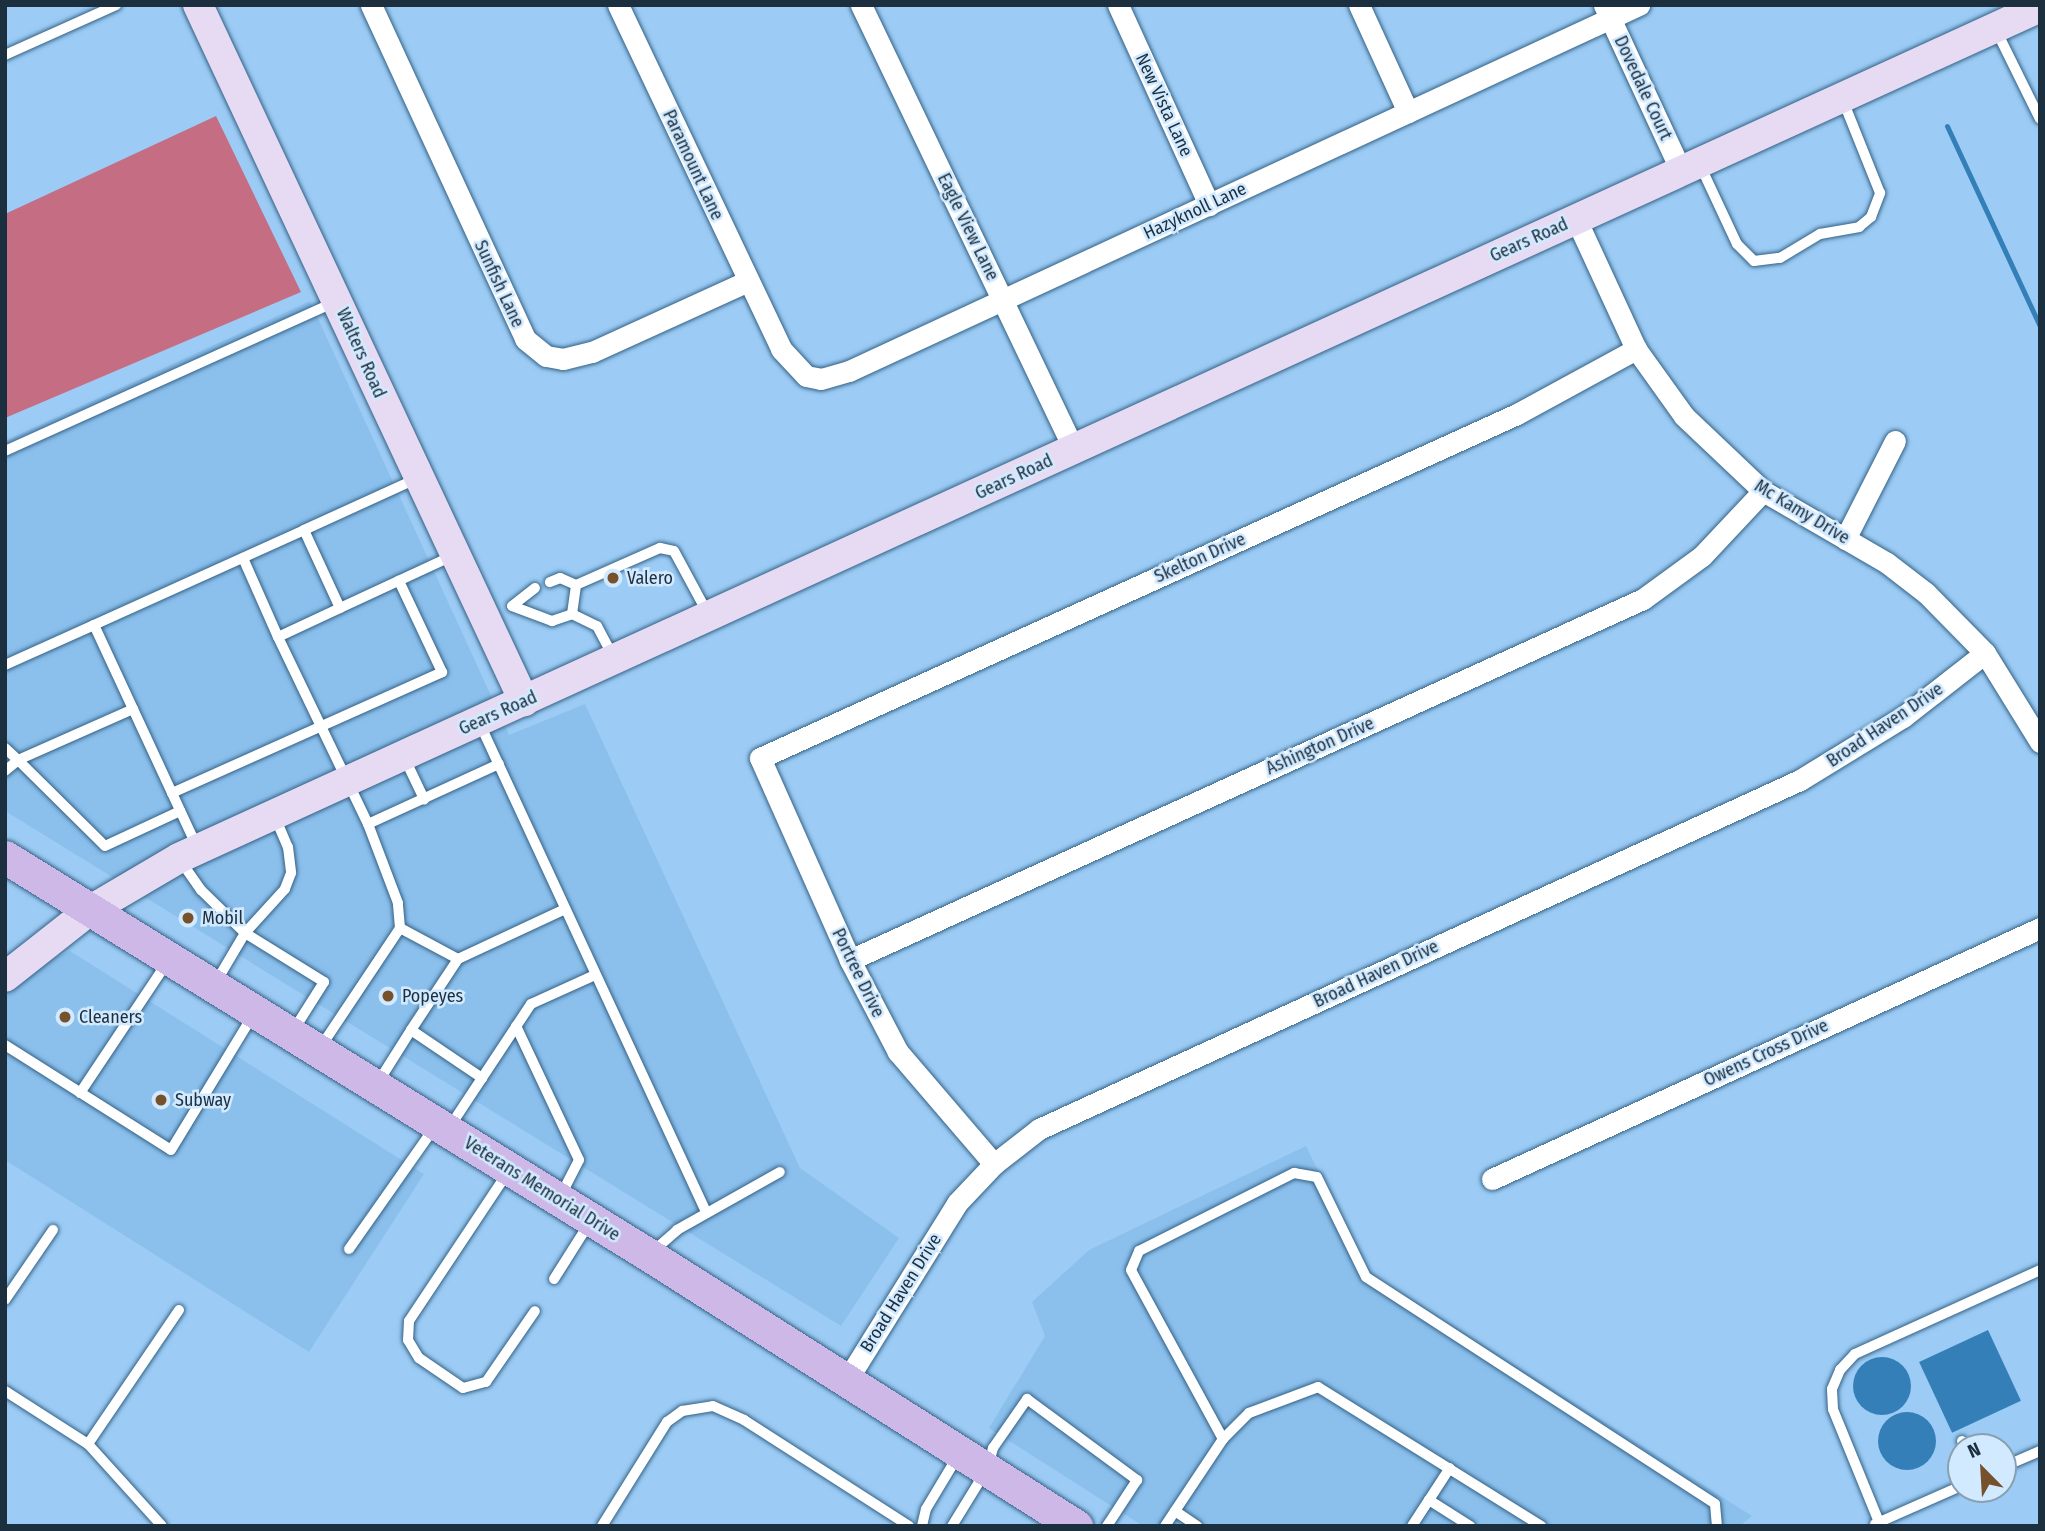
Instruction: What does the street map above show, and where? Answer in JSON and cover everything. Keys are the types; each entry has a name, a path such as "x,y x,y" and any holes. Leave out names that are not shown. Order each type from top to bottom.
{"main road":[{"name":"Walters Road","path":"198,5 418,478 456,554 499,613 524,701"},
{"name":"Gears Road","path":"5,976 89,911 189,854 2040,7"},
{"name":"Veterans Memorial Drive","path":"5,858 649,1255 1076,1526"}],"street":[{"name":"Sunfish Lane","path":"371,5 525,339 546,356 563,359 592,352 748,281"},
{"name":"Paramount Lane","path":"618,5 769,325"},
{"name":"Eagle View Lane","path":"862,5 1074,449"},
{"name":"New Vista Lane","path":"1118,5 1209,205"},
{"path":"1359,5 1408,112"},
{"name":"Hazyknoll Lane","path":"769,325 793,365 806,376 821,379 849,371 1408,112 1607,12 1639,5"},
{"name":"Dovedale Court","path":"1607,12 1690,167"},
{"name":"Mc Kamy Drive","path":"1576,219 1636,349 1684,416 1763,491 1845,539 1926,593 1985,653 2040,742"},
{"name":"Skelton Drive","path":"761,758 1517,414 1636,349"},
{"path":"1845,539 1895,441"},
{"name":"Ashington Drive","path":"850,960 1643,599 1702,556 1763,491"},
{"name":"Broad Haven Drive","path":"847,1380 957,1203 994,1164 1039,1129 1800,780 1892,724 1985,653"},
{"name":"Portree Drive","path":"761,758 850,960 911,1070 994,1164"},
{"name":"Owens Cross Drive","path":"1492,1179 2040,928"}],"lane":[{"path":"5,55 116,5"},
{"path":"1994,28 2040,119"},
{"path":"1690,167 1737,244 1754,261 1780,258 1820,234 1859,227 1871,217 1880,193 1842,98"},
{"path":"5,451 337,301"},
{"path":"5,665 418,478"},
{"path":"304,530 340,608"},
{"path":"576,586 660,548 674,551 709,616"},
{"path":"278,637 456,554"},
{"path":"243,558 368,824 398,903 400,928 304,1043"},
{"path":"550,582 560,578 576,586"},
{"path":"172,793 442,672 399,581"},
{"path":"572,614 576,586"},
{"path":"499,613 536,588"},
{"path":"499,613 552,621 572,614 597,625 615,660"},
{"path":"94,625 180,811 189,854 201,890 245,933 324,982 304,1043"},
{"path":"5,771 18,760 133,709"},
{"path":"479,721 594,975 706,1212"},
{"path":"5,748 105,846 180,811"},
{"path":"404,755 424,799"},
{"path":"368,824 499,764"},
{"path":"213,987 245,933 285,889 291,873 288,847 274,815"},
{"path":"375,1086 458,959 565,909"},
{"path":"400,928 458,959"},
{"path":"80,1093 169,960"},
{"path":"349,1249 482,1078 531,1004 594,975"},
{"path":"5,1045 171,1150 255,1013"},
{"path":"516,1026 579,1160 558,1199"},
{"path":"411,1030 482,1078"},
{"path":"510,1169 409,1321 408,1340 419,1358 463,1388 486,1382 535,1311"},
{"path":"649,1255 677,1230 780,1172"},
{"path":"1223,1439 1132,1270 1139,1251 1294,1173 1317,1178 1366,1277 1715,1504 1717,1526"},
{"path":"554,1279 591,1220"},
{"path":"5,1300 53,1230"},
{"path":"1947,1492 1876,1524 1833,1409 1832,1389 1840,1370 1855,1354 2040,1270"},
{"path":"88,1444 179,1310"},
{"path":"1165,1526 1223,1439 1249,1413 1318,1387 1541,1526"},
{"path":"5,1391 88,1444 162,1526"},
{"path":"922,1526 926,1509 974,1460 993,1448 1027,1399 1137,1480 1107,1526"},
{"path":"602,1526 667,1422 682,1411 713,1406 744,1420 909,1526"},
{"path":"2017,1461 2040,1451"},
{"path":"952,1526 974,1460"},
{"path":"1412,1526 1450,1468"},
{"path":"1429,1500 1470,1526"},
{"path":"1175,1511 1197,1526"}],"shaded area":[{"path":"216,116 301,292 5,418 5,214"},
{"path":"310,301 509,735 585,704 800,1168 899,1238 841,1326 5,811 5,441"},
{"path":"70,951 424,1174 309,1352 5,1160 5,997 44,963"},
{"path":"1306,1146 1366,1270 1752,1516 1740,1526 1143,1526 989,1428 1045,1336 1032,1302 1089,1250"},
{"path":"1988,1330 2021,1401 1952,1433 1919,1362"},
{"path":"1882,1357 1893,1359 1906,1370 1911,1386 1909,1397 1898,1410 1882,1415 1871,1413 1858,1402 1853,1386 1855,1375 1866,1362"},
{"path":"1907,1412 1918,1414 1931,1425 1936,1441 1934,1452 1923,1465 1907,1470 1896,1468 1883,1457 1878,1441 1880,1430 1891,1417"}],"waterway":[{"path":"1947,126 2040,326"}],"place":[{"name":"Valero","path":"613,578"},
{"name":"Mobil","path":"188,918"},
{"name":"Popeyes","path":"388,996"},
{"name":"Cleaners","path":"65,1017"},
{"name":"Subway","path":"161,1100"}]}
